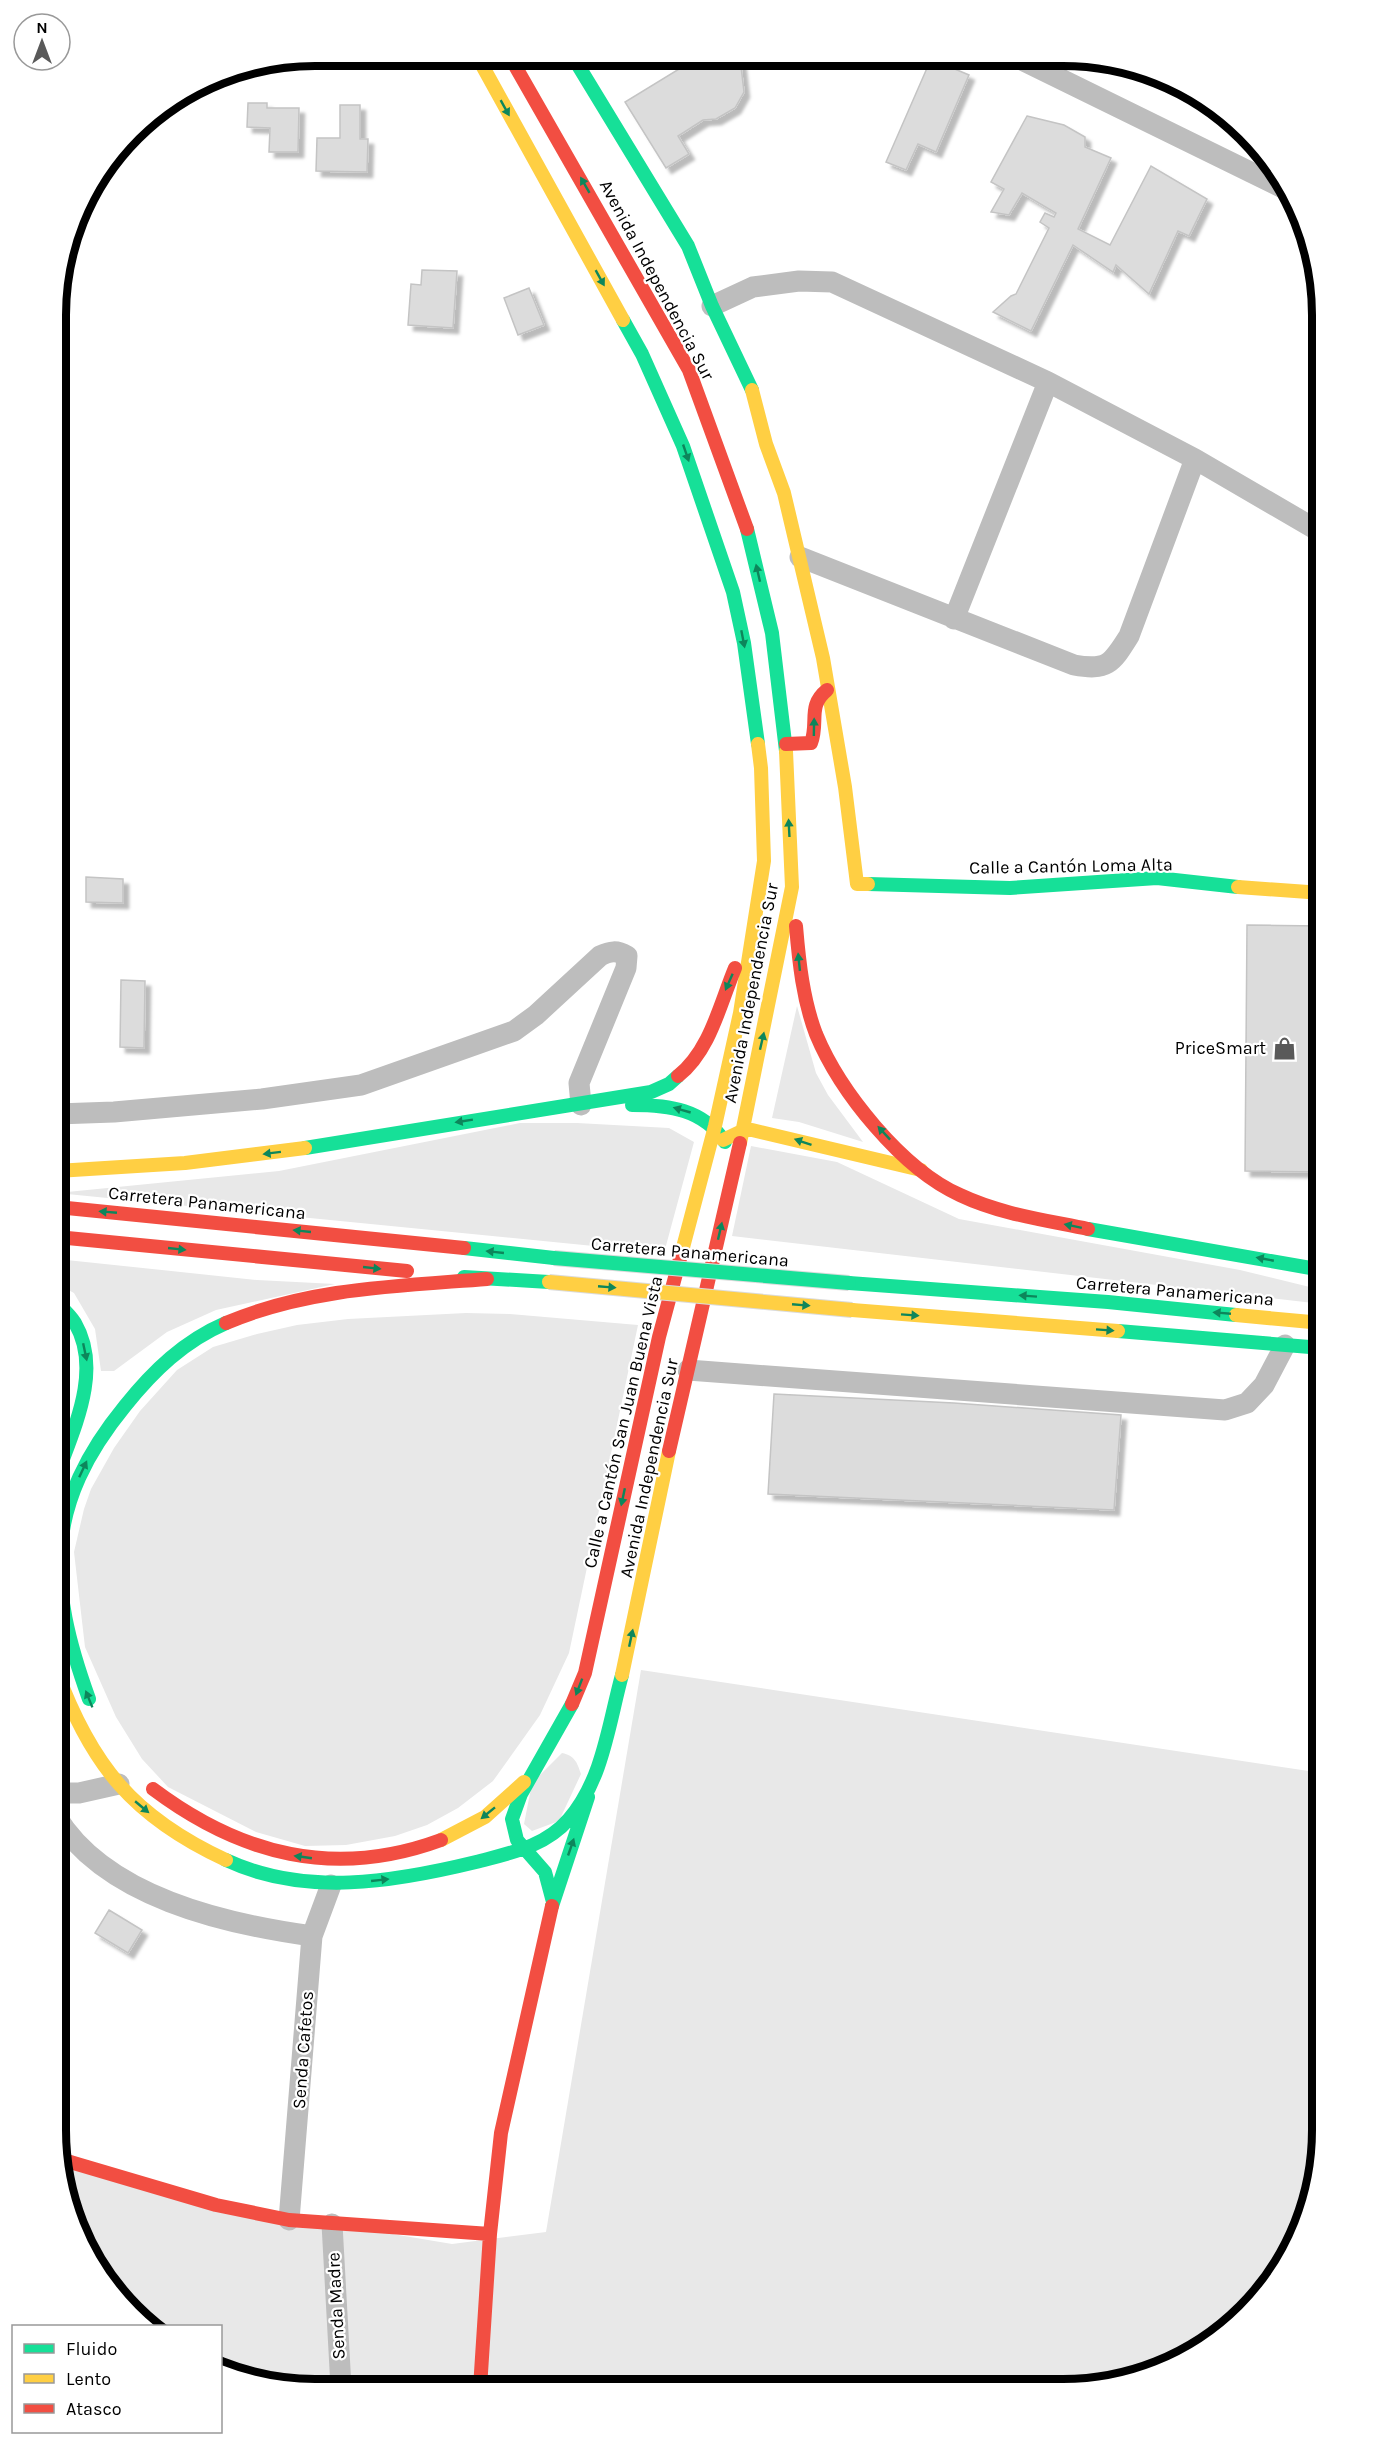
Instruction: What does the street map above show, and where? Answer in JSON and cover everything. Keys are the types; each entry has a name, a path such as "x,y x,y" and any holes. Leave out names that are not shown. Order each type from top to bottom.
{"main road":[{"name":"Avenida Independencia Sur","path":"482,66 642,354 683,446 734,592 744,643 761,768 764,861 753,928"},
{"name":"Avenida Independencia Sur","path":"515,66 689,370 744,517 758,568 771,633 786,744 792,887 770,1006 677,1411 627,1658 596,1772 553,1902"},
{"path":"578,66 687,246 712,306 750,384 800,556 823,658 827,690 819,695 815,702 815,736 811,743 786,744"},
{"name":"Calle a Cantón Loma Alta","path":"827,690 845,787 857,884 1010,888 1157,878 1265,890 1312,892"},
{"path":"792,887 801,974 816,1034 829,1060 882,1133 921,1170 945,1188 999,1209 1034,1218 1116,1235 1217,1250 1312,1268"},
{"path":"66,1171 185,1163 282,1152 522,1112 580,1105 662,1088 686,1070 705,1040 753,928"},
{"name":"Calle a Cantón San Juan Buena Vista","path":"531,1774 575,1699 585,1673 659,1337 715,1126 740,1013 753,928"},
{"path":"522,1112 659,1105 684,1109 715,1126 735,1163"},
{"path":"707,1153 724,1139 752,1130 777,1134 855,1156 921,1170"},
{"name":"Carretera Panamericana","path":"66,1208 554,1258 1107,1302 1312,1322"},
{"path":"66,1238 487,1279 549,1282 852,1310 1312,1347"},
{"path":"66,1515 70,1496 99,1438 147,1380 190,1341 238,1318 268,1308 342,1293 487,1279"},
{"path":"66,1310 78,1328 86,1349 88,1368 84,1396 66,1449"},
{"path":"66,1608 73,1654 97,1717"},
{"path":"66,1694 84,1736 104,1767 141,1808 178,1836 231,1862 292,1879 331,1884 419,1876 488,1859 542,1842 564,1824 581,1804 596,1772 587,1751"},
{"path":"550,1742 562,1740 568,1742"},
{"path":"140,1776 168,1802 216,1831 269,1850 303,1857 339,1860 408,1851 441,1840 480,1820 531,1774"},
{"path":"481,2379 490,2234 501,2133 553,1902 545,1872 517,1840 512,1819 531,1774"},
{"path":"488,1859 527,1864 545,1872"},
{"path":"68,2161 216,2205 290,2220 490,2234"}],"street":[{"path":"1035,66 1274,184"},
{"path":"712,306 753,288 799,281 832,282 1048,382 1195,459 1312,527"},
{"path":"954,619 1048,382"},
{"path":"800,556 1074,665 1091,668 1104,667 1117,655 1129,636 1195,459"},
{"path":"66,1113 251,1100 361,1085 514,1031 536,1015 600,956 610,952 620,952 627,956 626,968 579,1083 580,1105"},
{"path":"688,1370 1225,1410 1247,1403 1264,1385 1285,1345"},
{"path":"66,1793 79,1793 118,1784"},
{"path":"66,1828 97,1861 158,1897 216,1918 265,1930 312,1936"},
{"name":"Senda Cafetos","path":"290,2220 312,1936 331,1884"},
{"name":"Senda Madre","path":"332,2224 341,2379"}],"shaded area":[{"path":"797,1006 816,1073 828,1095 863,1142 799,1122 772,1118"},
{"path":"520,1123 577,1123 669,1128 694,1142 664,1253 66,1194 279,1171"},
{"path":"751,1146 837,1162 959,1219 1240,1270 1312,1288 1312,1303 732,1236"},
{"path":"66,1260 257,1280 335,1284 216,1310 167,1332 114,1371 101,1371 95,1329 74,1293 66,1289"},
{"path":"466,1313 510,1314 638,1325 569,1653 540,1715 493,1781 458,1808 427,1825 395,1836 346,1845 305,1846 256,1832 168,1787 142,1759 116,1717 85,1647 74,1552 91,1489 114,1448 140,1411 177,1370 213,1347 297,1325 348,1319"},
{"path":"641,1670 1312,1771 1312,2130 1310,2162 1304,2194 1279,2254 1261,2282 1239,2306 1215,2328 1187,2346 1127,2371 1095,2377 1063,2379 315,2379 283,2377 251,2371 222,2361 222,2325 160,2325 117,2282 99,2254 79,2210 67,2153 189,2200 452,2244 546,2232"},
{"path":"562,1753 575,1760 581,1774 559,1821 532,1831 524,1824 532,1783"}],"building":[{"path":"684,66 741,66 744,92 735,108 716,119 703,120 678,136 689,154 666,168 625,102"},
{"path":"928,66 948,66 969,75 936,152 918,144 906,170 886,162"},
{"path":"248,103 267,103 267,108 299,108 298,152 269,152 270,128 247,127"},
{"path":"340,105 360,105 360,139 368,139 367,172 316,171 317,138 340,138"},
{"path":"1027,116 1064,125 1085,137 1085,147 1111,158 1078,229 1110,245 1151,166 1207,199 1189,236 1178,231 1149,294 1116,265 1113,272 1073,245 1031,331 993,312 1016,294 1049,228 1040,222 1045,213 1054,217 1056,213 1022,193 1009,215 991,212 1004,189 991,182"},
{"path":"422,270 457,271 453,328 408,325 411,284 421,285"},
{"path":"529,288 544,325 518,335 504,298"},
{"path":"86,877 123,879 123,903 86,902"},
{"name":"PriceSmart","path":"1247,925 1312,926 1312,1172 1245,1171"},
{"path":"121,980 145,981 144,1048 120,1047"},
{"path":"774,1394 954,1403 1121,1415 1114,1510 768,1494"},
{"path":"109,1910 142,1930 128,1953 95,1933"}],"traffic: fast":[{"path":"578,66 688,246 712,306 752,390"},
{"path":"623,320 642,354 683,446 733,592 744,643 758,744"},
{"path":"747,529 772,633 786,751"},
{"path":"868,884 1010,888 1157,878 1238,887"},
{"path":"305,1148 651,1092 669,1084 678,1076"},
{"path":"632,1105 659,1106 684,1111 706,1122 725,1142"},
{"path":"1088,1229 1312,1268"},
{"path":"464,1248 554,1258"},
{"path":"554,1258 849,1283"},
{"path":"464,1277 549,1282"},
{"path":"849,1283 1108,1302 1236,1315"},
{"path":"66,1312 75,1323 83,1341 86,1361 86,1380 82,1400 66,1451"},
{"path":"66,1518 79,1477 98,1442 125,1406 170,1358 196,1339 226,1323"},
{"path":"1118,1331 1312,1347"},
{"path":"66,1618 75,1657 89,1699"},
{"path":"226,1860 256,1872 287,1879 350,1882 382,1880 445,1869 502,1855 538,1843 560,1829 581,1804 590,1787 603,1750 622,1675"},
{"path":"553,1902 545,1872 517,1840 512,1819 521,1794 572,1704"},
{"path":"552,1906 588,1797"}],"traffic: slow":[{"path":"483,66 623,320"},
{"path":"752,390 766,444 784,493 823,658 845,787 857,884 868,884"},
{"path":"681,1255 715,1126 740,1013 764,861 758,744"},
{"path":"740,1143 792,887 786,751"},
{"path":"1238,887 1312,892"},
{"path":"723,1140 744,1130 752,1130 921,1170"},
{"path":"66,1170 185,1163 305,1148"},
{"path":"549,1282 852,1310"},
{"path":"852,1310 1118,1331"},
{"path":"1236,1315 1312,1322"},
{"path":"622,1675 669,1451"},
{"path":"66,1694 84,1734 119,1784 165,1826 226,1860"},
{"path":"441,1840 485,1817 524,1782"}],"traffic: jam":[{"path":"515,66 689,370 747,529"},
{"path":"786,744 811,743 815,708 827,690"},
{"path":"796,926 800,967 816,1034 840,1080 875,1127 895,1148 938,1183 975,1202 1023,1216 1088,1229"},
{"path":"678,1076 689,1066 706,1040 735,968"},
{"path":"669,1451 740,1143"},
{"path":"66,1208 464,1248"},
{"path":"66,1238 407,1271"},
{"path":"572,1704 585,1673 659,1337 681,1255"},
{"path":"226,1323 289,1302 354,1290 487,1279"},
{"path":"153,1789 186,1812 220,1830 255,1844 290,1854 326,1858 364,1858 402,1852 441,1840"},
{"path":"481,2379 490,2234 501,2133 552,1906"},
{"path":"68,2161 216,2205 289,2220 490,2234"}],"place":[{"name":"PriceSmart","path":"1284,1048"}]}
